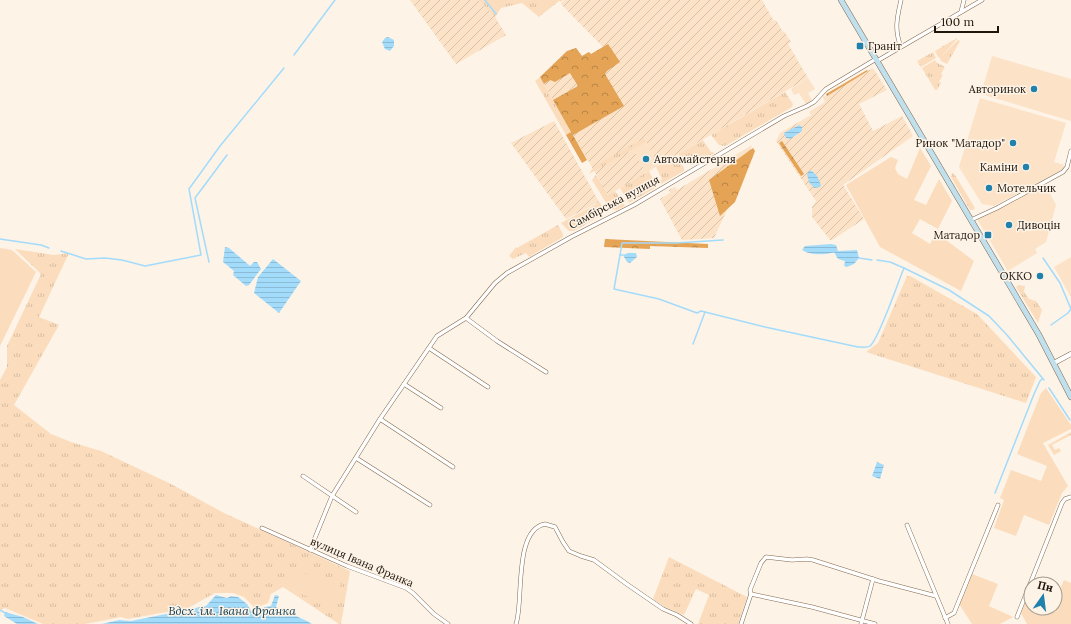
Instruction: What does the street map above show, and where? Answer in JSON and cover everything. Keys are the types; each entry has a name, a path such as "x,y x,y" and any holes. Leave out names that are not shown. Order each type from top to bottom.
{"main road":[{"path":"841,0 1054,363 1071,397"}],"street":[{"path":"901,0 897,17 896,31 901,47"},
{"path":"961,12 964,0"},
{"name":"Самбірська вулиця","path":"310,550 332,496 380,419 437,336 466,318 495,283 507,273 571,237 634,205 784,116 814,102 826,89 982,0"},
{"path":"971,220 997,208 1063,172 1067,167 1071,151"},
{"path":"466,318 497,341 546,372"},
{"path":"429,348 488,387"},
{"path":"1054,363 1071,354"},
{"path":"404,384 441,408"},
{"path":"380,419 453,467"},
{"path":"356,458 430,505"},
{"path":"303,476 356,512"},
{"path":"1016,617 1062,504 1069,498"},
{"path":"945,618 954,613 998,504"},
{"path":"516,624 519,612 520,580 524,554 528,542 535,530 545,524 555,527 569,551 594,560 663,609 677,615 691,624"},
{"path":"908,525 948,624"},
{"name":"вулиця Івана Франка","path":"262,528 353,568 406,588 434,614 448,624"},
{"path":"741,624 751,594 750,590 761,563 766,557 792,560 813,560 873,579 936,596"},
{"path":"861,622 873,579"},
{"path":"751,594 812,606 861,622 875,624"}],"shaded area":[{"path":"410,0 479,0 495,17 506,35 456,64"},
{"path":"564,0 762,0 774,21 776,20 791,42 788,44 808,78 659,165 646,142 633,149 646,173 608,195 541,79 589,52 591,54 603,47 561,4"},
{"name":"Авторинок","path":"992,56 1071,79 1071,121 981,94"},
{"path":"873,68 887,90 859,104 873,131 902,116 913,136 843,185 864,219 830,240 812,217 812,207 816,201 776,141 780,133 811,115 809,112 825,102 823,97"},
{"path":"808,78 815,89 808,93 812,100 806,104 799,93 794,95 791,89"},
{"name":"Ринок \"Матадор\"","path":"980,98 1066,123 1054,162 1064,165 1062,170 994,206 982,204 959,167"},
{"path":"554,121 599,202 566,219 511,143"},
{"path":"646,142 659,165 646,173 633,149"},
{"path":"752,145 737,188 714,238 682,240 660,199 670,193 669,190 675,187 677,190"},
{"path":"1045,184 1056,205 1046,242 1035,249 1037,253 1008,271 977,219"},
{"path":"1071,257 1071,297 1054,267"}],"green space":[{"path":"479,0 563,0 561,2 559,1 539,17 522,3 501,8 495,17"},
{"path":"957,38 940,58 938,57 935,51"},
{"path":"958,40 960,41 947,64 941,61 940,58"},
{"path":"608,44 620,62 605,74 624,106 573,135 587,160 582,163 566,135 571,132 553,100 578,86 570,73 555,82 550,80 544,84 540,77 567,51 576,48 582,56 589,52 591,54"},
{"path":"933,52 936,58 921,67 917,61"},
{"path":"935,60 945,67 939,82 941,83 937,90 935,90 922,68"},
{"path":"867,70 868,71 827,96 826,94"},
{"path":"540,77 571,132 566,135 535,81"},
{"path":"785,92 793,104 792,107 725,146 719,145 711,135"},
{"path":"644,138 646,142 589,174 598,164"},
{"path":"703,140 711,152 714,153 693,165 686,163 678,154"},
{"path":"782,141 804,174 801,176 779,143"},
{"path":"753,148 755,151 735,202 720,216 709,180"},
{"path":"920,148 931,166 914,200 926,205 939,179 952,201 938,229 920,219 912,233 930,244 935,234 946,240 974,261 961,291 880,247 846,185 891,157 898,160 895,168 898,174 907,179"},
{"path":"676,156 684,168 684,171 661,184 659,181 662,179 656,167"},
{"path":"649,171 657,187 629,203 620,188"},
{"path":"952,173 955,175 975,208 973,210 970,210 951,177"},
{"path":"596,175 608,195 615,191 625,206 617,210 611,209 608,206 592,180"},
{"path":"600,202 603,210 602,215 574,231 569,231 561,223"},
{"path":"558,225 563,237 529,257 526,253 513,259 509,256 516,247 517,248"},
{"path":"605,239 708,244 708,248 650,246 650,249 604,247"},
{"path":"0,248 12,250 36,272 0,346"},
{"path":"15,249 54,255 69,253 39,317 59,325 14,405 51,434 101,451 171,484 224,513 350,571 341,624 283,587 271,594 268,603 255,608 244,597 233,593 215,593 188,608 128,619 121,617 85,624 43,624 5,608 1,610 0,613 0,380 7,367 7,346 41,274"},
{"path":"907,276 910,276 977,314 1036,377 1026,403 866,352 878,343"},
{"path":"1019,285 1025,286 1024,292 1029,299 1036,301 1042,310 1038,323 1016,287"},
{"path":"1046,388 1071,425 1071,429 1043,443 1068,486 1062,493 1049,525 1024,515 1016,536 994,528 1004,500 1000,498 1011,470 1041,481 1047,466 1017,454 1041,393"},
{"path":"1071,432 1071,435 1052,445 1055,450 1059,448 1061,451 1054,455 1048,445"},
{"path":"669,557 747,597 738,624 698,624 709,595 696,589 684,615 665,607 653,599"},
{"path":"298,572 341,582 336,610 287,587"},
{"path":"972,574 998,584 989,606 1013,617 1000,624 972,624 959,604"},
{"path":"1064,580 1071,583 1071,624 1027,624 1021,613 1023,608 1023,616 1063,616"}],"water":[{"path":"388,37 394,40 394,46 390,51 385,49 382,42"},
{"path":"799,125 802,127 802,131 790,139 786,138 784,133"},
{"path":"809,171 812,171 817,176 821,185 820,187 814,188 809,182 807,174"},
{"path":"836,245 838,251 857,250 859,258 854,264 847,267 844,266 845,261 837,258 835,253 816,254 802,250 805,246"},
{"path":"225,247 229,248 250,266 254,262 257,262 261,269 249,285 246,286 233,275 234,271 223,262"},
{"path":"628,253 636,253 637,257 630,263 627,262 623,255"},
{"path":"273,259 301,281 279,313 254,293 258,277"},
{"path":"877,462 884,465 880,479 872,476"},
{"name":"Вдсх. ім. Івана Франка","path":"216,595 227,598 231,596 238,597 247,604 251,611 255,612 271,606 275,595 279,596 276,607 312,624 102,624 119,620 131,621 206,606"},
{"path":"5,612 23,617 38,624 17,624 4,616"}],"waterway":[{"path":"294,55 335,0"},
{"path":"485,0 496,14"},
{"path":"61,251 86,259 105,258 122,260 145,266 201,255 189,189 220,146 284,68"},
{"path":"209,262 195,198 227,155"},
{"path":"0,239 41,245 49,248"},
{"path":"620,255 622,243 676,243 723,240"},
{"path":"623,255 620,255 614,289 659,299 697,313 701,311 765,327 858,347 869,347 874,341 904,268 949,290 989,316 1007,335 1044,380"},
{"path":"859,258 872,260"},
{"path":"1043,258 1060,283 1071,309 1068,313 1051,325"},
{"path":"877,260 890,262 904,268"},
{"path":"693,344 705,312"},
{"path":"995,493 1034,394 1042,379"},
{"path":"1049,388 1070,420"},
{"path":"0,610 5,613"}],"place":[{"name":"Граніт","path":"860,46"},
{"name":"Авторинок","path":"1034,89"},
{"name":"Ринок \"Матадор\"","path":"1013,143"},
{"name":"Автомайстерня","path":"646,159"},
{"name":"Каміни","path":"1026,167"},
{"name":"Мотельчик","path":"989,188"},
{"name":"Дивоцін","path":"1009,225"},
{"name":"Матадор","path":"988,235"},
{"name":"ОККО","path":"1040,276"}]}
